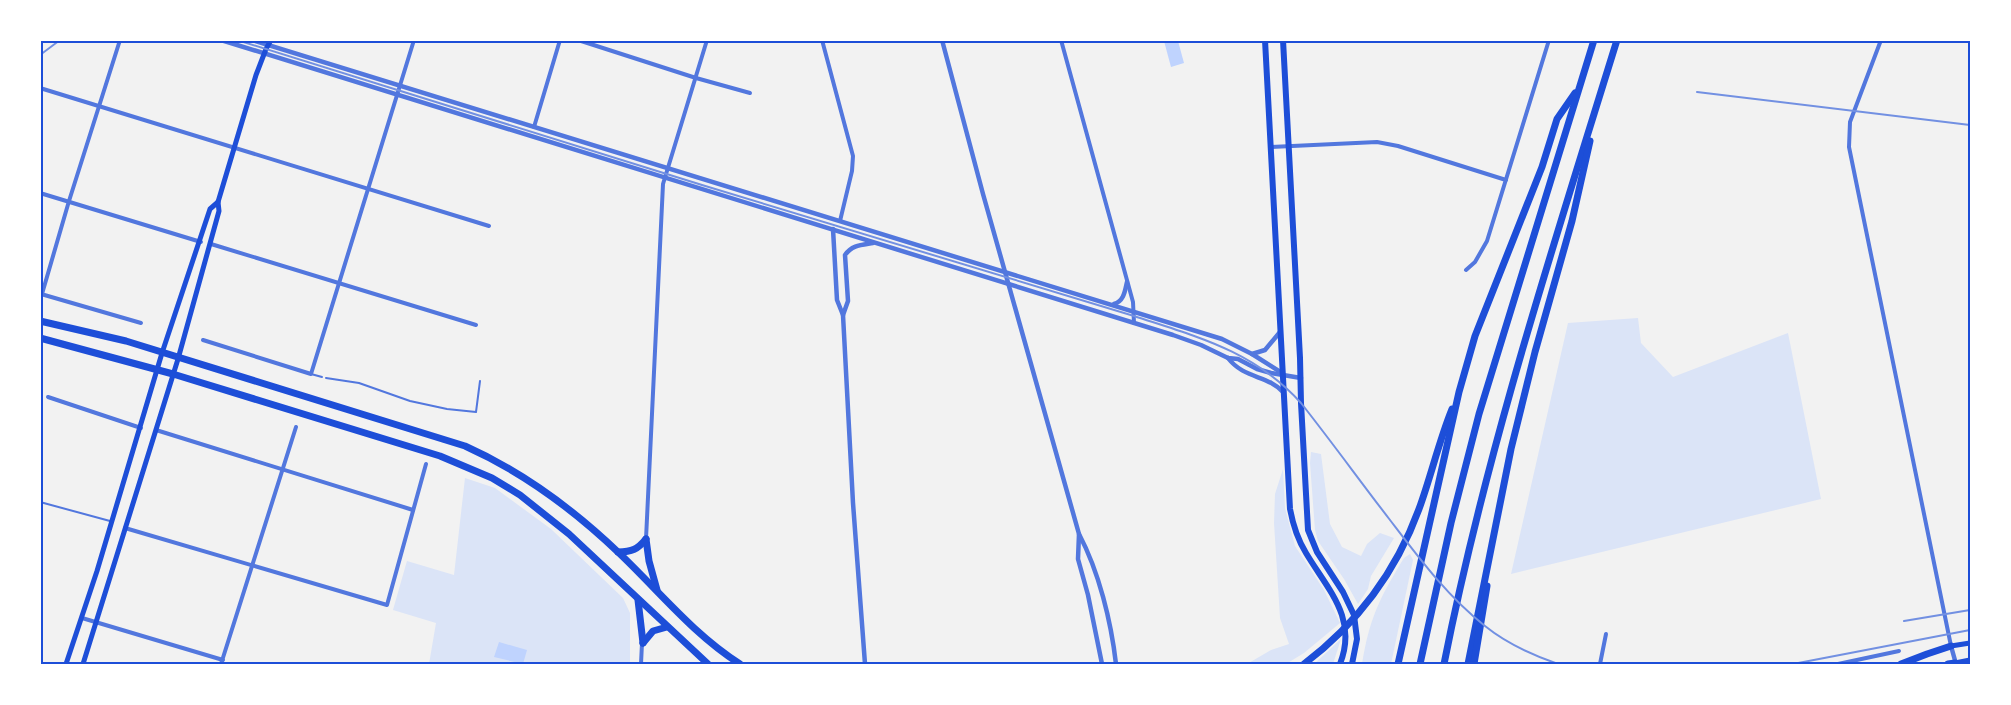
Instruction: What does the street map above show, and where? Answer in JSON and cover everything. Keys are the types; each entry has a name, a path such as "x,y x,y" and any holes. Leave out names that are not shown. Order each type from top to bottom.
{"highway":[{"path":"1420,664 1465,468 1492,371 1594,40"},
{"path":"1444,664 1501,420 1617,40"},
{"path":"1304,664 1352,622 1382,584 1401,552 1414,523 1459,392 1475,336 1542,166 1557,119 1580,86"},
{"path":"1474,664 1474,648 1483,596 1522,402 1572,221 1601,92"},
{"path":"40,321 126,341 178,359 465,446 497,460 545,490 618,552 705,638 740,664"},
{"path":"40,338 158,369 440,456 492,478 545,514 708,664"},
{"path":"1398,664 1459,392"},
{"path":"618,552 638,549 646,539"},
{"path":"646,539 649,561 658,593"},
{"path":"638,600 642,643"},
{"path":"642,643 653,631 667,627"},
{"path":"1901,664 1951,646"},
{"path":"1468,664 1474,648"}],"main road":[{"path":"1265,40 1292,519 1300,542 1333,595 1343,618 1346,638 1340,664"},
{"path":"1283,40 1308,530 1317,552 1343,592 1354,615 1357,639 1352,664"},
{"path":"83,664 178,359 211,244 219,211 218,201 269,42"},
{"path":"66,664 141,428 162,353 201,242 210,209 218,201"},
{"path":"1951,646 1971,643"},
{"path":"1953,664 1971,660"}],"street":[{"path":"120,40 41,294 141,323"},
{"path":"221,40 1134,323 1201,345 1257,369 1301,378"},
{"path":"252,40 269,42 534,127 1222,339 1252,354 1284,375"},
{"path":"202,340 311,374 414,40"},
{"path":"534,127 560,40"},
{"path":"578,40 750,93"},
{"path":"646,539 663,184 707,40"},
{"path":"822,40 853,156 852,171 840,221"},
{"path":"942,40 1079,534 1091,557 1096,574 1116,664"},
{"path":"1061,40 1127,282 1134,311 1134,323"},
{"path":"1466,270 1475,262 1487,241 1549,40"},
{"path":"1881,40 1850,122 1849,147 1953,664"},
{"path":"40,88 489,226"},
{"path":"1270,147 1366,141 1387,143 1506,180"},
{"path":"40,193 201,242"},
{"path":"833,229 837,300 843,315 853,504 865,664"},
{"path":"843,315 848,301 845,255 849,249 856,246 873,243"},
{"path":"211,244 476,325"},
{"path":"1111,304 1120,302 1127,282"},
{"path":"1252,354 1265,350 1282,330"},
{"path":"1228,358 1234,366 1250,376 1272,382 1284,393"},
{"path":"48,397 141,428"},
{"path":"81,618 222,662 296,427"},
{"path":"155,430 413,510"},
{"path":"125,528 387,605 426,464"},
{"path":"1079,534 1078,560 1088,595 1102,664"},
{"path":"1600,664 1606,634"},
{"path":"642,643 642,664"},
{"path":"1838,664 1899,651"}],"lane":[{"path":"311,374 359,383 410,401 447,409 476,411 480,381"},
{"path":"40,502 111,522"}],"shaded area":[{"path":"1638,318 1641,343 1673,377 1788,333 1821,499 1511,574 1568,323"},
{"path":"1311,452 1321,454 1330,524 1342,547 1361,556 1367,544 1380,533 1394,538 1371,576 1368,589 1358,604 1318,541 1315,530"},
{"path":"1283,469 1285,508 1295,546 1324,590 1340,623 1304,653 1286,664 1247,664 1271,650 1289,644 1280,618 1274,523 1275,494"},
{"path":"465,478 495,488 551,529 623,598 630,613 630,664 429,664 436,623 393,610 407,561 454,575"},
{"path":"1410,554 1413,560 1391,664 1362,664 1368,634 1377,609 1404,558"},
{"path":"1341,639 1333,664 1314,664"}],"water":[{"path":"1164,41 1178,41 1184,63 1171,67"},
{"path":"499,642 527,650 523,664 494,657"}],"railway":[{"path":"40,55 60,40"},
{"path":"237,40 702,185 1134,316 1224,348 1264,370 1301,403 1434,576 1458,602 1485,626 1510,643 1558,664"},
{"path":"1697,92 1970,125"},
{"path":"1904,621 1970,610"},
{"path":"1793,664 1970,630"}]}
